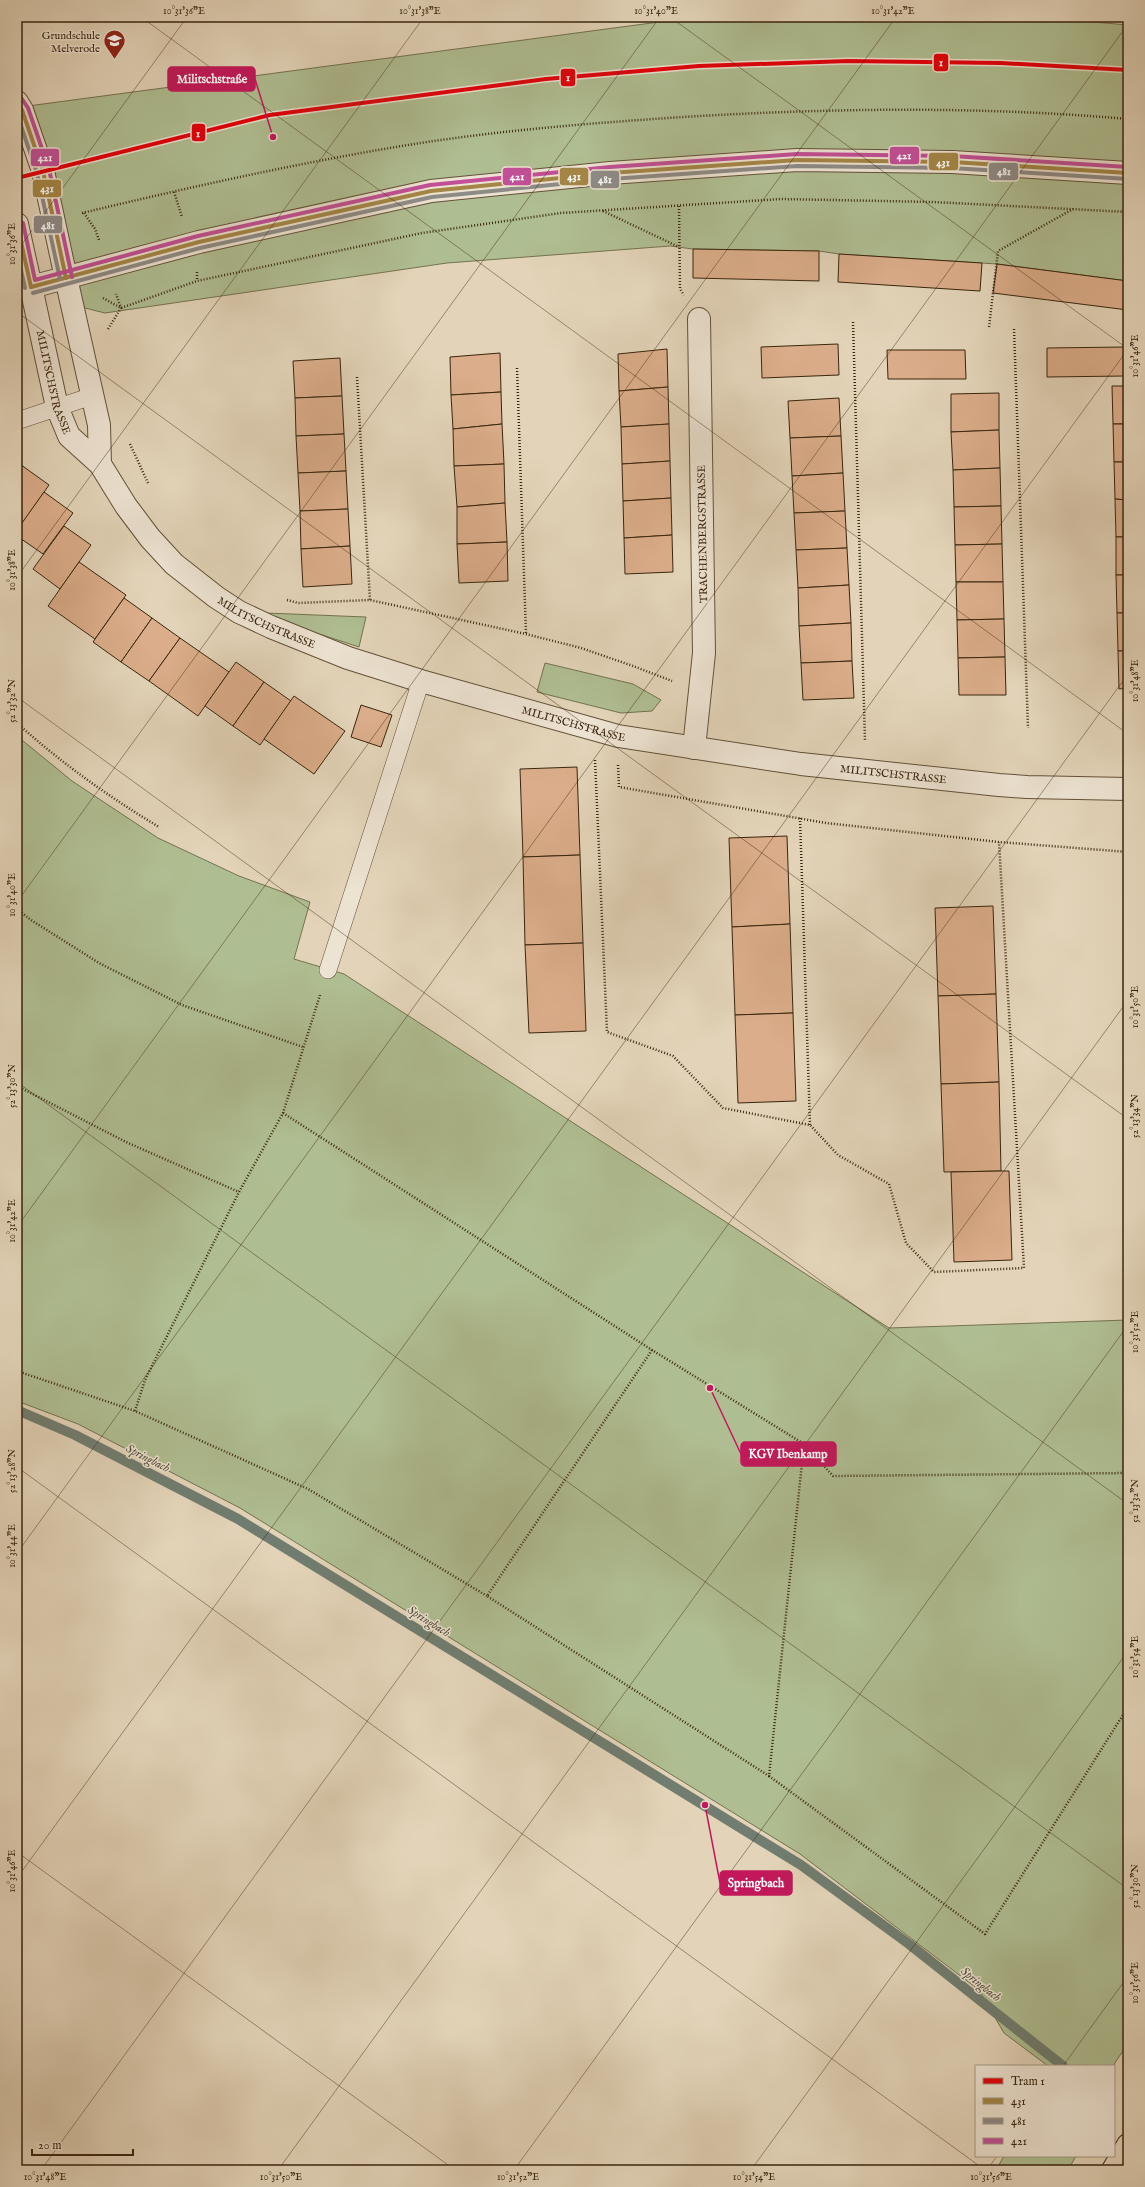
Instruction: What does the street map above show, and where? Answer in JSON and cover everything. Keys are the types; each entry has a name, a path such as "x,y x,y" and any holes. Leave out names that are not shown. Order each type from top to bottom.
{"highway":[{"path":"1113,2170 1128,2145"}],"street":[{"path":"17,102 22,110 43,171 99,425 100,464"},
{"path":"30,287 206,240 431,191 610,173 798,160 952,162 1128,173"},
{"name":"MILITSCHSTRASSE","path":"17,224 57,407 69,436 100,464 126,506 150,538 174,564 216,597 271,627 348,658 421,681 618,736 800,764 1027,787 1128,789"},
{"name":"TRACHENBERGSTRASSE","path":"694,748 704,653 699,319"}],"lane":[{"path":"17,421 92,396"},
{"path":"328,970 421,681"}],"path":[{"path":"53,219 293,166 415,144 588,123 785,111 940,110 1128,119"},
{"path":"174,192 183,219"},
{"path":"107,333 121,308 197,281 422,233 561,213 781,199 933,202 1128,212"},
{"path":"80,206 95,228 121,308"},
{"path":"679,206 680,289 699,319"},
{"path":"989,327 998,251 1073,209"},
{"path":"601,210 679,247"},
{"path":"66,278 121,308"},
{"path":"853,322 866,770"},
{"path":"1014,329 1028,728"},
{"path":"517,368 526,634"},
{"path":"357,377 370,600"},
{"path":"128,440 150,487"},
{"path":"284,600 298,603 370,600 526,634 581,648 633,666 700,693"},
{"path":"17,723 79,774 129,810 159,827"},
{"path":"593,729 607,1032 673,1056 723,1108 810,1125 838,1155 889,1184 906,1243 934,1272 1024,1268 999,842"},
{"path":"618,736 619,787 800,818 999,842 1128,852"},
{"path":"800,818 810,1125"},
{"path":"17,909 31,920 100,963 182,1005 303,1048"},
{"path":"135,1411 145,1380 239,1192 283,1113 328,970"},
{"path":"17,1086 126,1142 239,1192"},
{"path":"283,1113 652,1350 804,1444 833,1476 1128,1473"},
{"path":"487,1596 652,1350"},
{"path":"17,1371 135,1411 308,1488 487,1596 769,1776 985,1934 1128,1707"},
{"path":"769,1776 804,1444"}],"green space":[{"path":"885,17 1034,17 1128,25 1128,281 997,264 839,254 819,251 693,249 670,246 447,263 105,313 77,306 28,106 659,22"},
{"path":"266,613 366,617 359,647 307,630"},
{"path":"545,663 633,684 661,700 652,711 621,713 537,692"},
{"path":"17,736 72,781 158,838 239,876 310,902 294,959 344,974 889,1328 1128,1320 1128,2043 1114,2065 1047,2065 1004,2033 979,1990 800,1854 240,1508 78,1424 17,1401"},
{"path":"1003,2157 1075,2157 1068,2170 996,2170"}],"building":[{"path":"693,249 819,251 819,281 693,278"},
{"path":"839,254 982,263 980,291 838,282"},
{"path":"997,264 1128,281 1128,310 993,293"},
{"path":"838,344 839,375 762,378 761,347"},
{"path":"1125,347 1125,376 1047,377 1047,348"},
{"path":"667,349 668,387 619,391 618,354"},
{"path":"887,350 965,350 966,379 888,379"},
{"path":"500,353 501,392 451,395 450,357"},
{"path":"340,358 342,396 295,398 293,361"},
{"path":"1112,386 1128,386 1128,424 1113,424"},
{"path":"668,387 669,424 621,427 619,391"},
{"path":"501,392 502,424 453,429 451,395"},
{"path":"999,393 999,430 951,432 951,394"},
{"path":"342,396 344,434 296,436 295,398"},
{"path":"839,398 841,436 790,438 788,401"},
{"path":"502,424 504,464 454,466 453,429"},
{"path":"669,424 670,461 622,464 621,427"},
{"path":"1113,424 1128,424 1128,462 1114,462"},
{"path":"999,430 1000,468 953,470 951,432"},
{"path":"344,434 346,471 298,473 296,436"},
{"path":"841,436 843,473 792,476 790,438"},
{"path":"670,461 671,498 623,501 622,464"},
{"path":"17,462 49,485 19,528 17,526"},
{"path":"1114,462 1128,462 1128,500 1115,499"},
{"path":"504,464 505,503 457,507 454,466"},
{"path":"1000,468 1001,506 954,507 953,470"},
{"path":"346,471 348,509 300,511 298,473"},
{"path":"843,473 845,511 794,513 792,476"},
{"path":"44,492 73,513 43,554 17,536 17,530"},
{"path":"671,498 672,535 624,538 623,501"},
{"path":"1115,499 1128,500 1128,537 1116,537"},
{"path":"505,503 507,542 457,544 457,507"},
{"path":"1001,506 1002,544 955,545 954,507"},
{"path":"348,509 350,546 301,549 300,511"},
{"path":"845,511 847,548 796,550 794,513"},
{"path":"64,526 91,545 60,589 33,569"},
{"path":"672,535 673,572 625,574 624,538"},
{"path":"1116,537 1128,537 1128,575 1116,575"},
{"path":"507,542 508,581 459,583 457,544"},
{"path":"1002,544 1003,582 956,582 955,545"},
{"path":"350,546 352,584 303,587 301,549"},
{"path":"847,548 849,585 798,588 796,550"},
{"path":"79,562 126,595 95,639 48,606"},
{"path":"1116,575 1128,575 1128,613 1117,613"},
{"path":"956,582 1003,582 1004,619 957,620"},
{"path":"849,585 851,623 799,626 798,588"},
{"path":"124,598 152,618 121,662 93,642"},
{"path":"1117,613 1128,613 1128,651 1118,651"},
{"path":"152,618 180,638 149,681 121,662"},
{"path":"1004,619 1005,657 958,658 957,620"},
{"path":"851,623 852,661 801,663 799,626"},
{"path":"180,638 229,672 198,716 149,681"},
{"path":"1118,651 1128,651 1128,688 1119,689"},
{"path":"1005,657 1006,695 959,695 958,658"},
{"path":"852,661 854,698 803,700 801,663"},
{"path":"236,662 264,682 233,726 205,706"},
{"path":"264,682 291,701 260,745 233,726"},
{"path":"294,696 345,731 314,774 264,739"},
{"path":"361,705 392,715 381,747 351,737"},
{"path":"577,767 580,855 523,857 520,769"},
{"path":"787,836 790,924 732,927 729,838"},
{"path":"580,855 583,943 525,945 523,857"},
{"path":"993,906 996,994 938,996 935,908"},
{"path":"790,924 793,1013 735,1015 732,927"},
{"path":"583,943 586,1031 529,1033 525,945"},
{"path":"996,994 999,1082 941,1084 938,996"},
{"path":"793,1013 796,1101 738,1103 735,1015"},
{"path":"999,1082 1001,1171 944,1172 941,1084"},
{"path":"1009,1171 1012,1260 954,1262 951,1172"}],"waterway":[{"name":"Springbach","path":"17,1410 75,1435 238,1519 801,1865 909,1944 1062,2065"}],"tram line":[{"name":"1","path":"17,178 270,115 546,79 699,66 848,61 1001,63 1128,70"}],"transit line":[{"name":"421","path":"22,99 28,108 49,169 72,277"},
{"name":"431","path":"17,102 22,110 43,171 66,278"},
{"name":"481","path":"17,114 37,173 60,279"},
{"name":"421","path":"23,223 35,280 198,236 430,185 610,167 797,154 952,156 1128,167"},
{"name":"431","path":"31,287 199,242 431,191 610,173 797,160 952,162 1128,173"},
{"name":"481","path":"33,293 200,248 432,197 611,179 797,166 952,168 1128,179"},
{"name":"431","path":"17,224 31,287"},
{"name":"481","path":"17,252 25,288"}],"place":[{"name":"Grundschule Melverode","path":"115,60"},
{"name":"Militschstraße","path":"273,137"},
{"name":"KGV Ibenkamp","path":"710,1388"},
{"name":"Springbach","path":"705,1805"}]}
